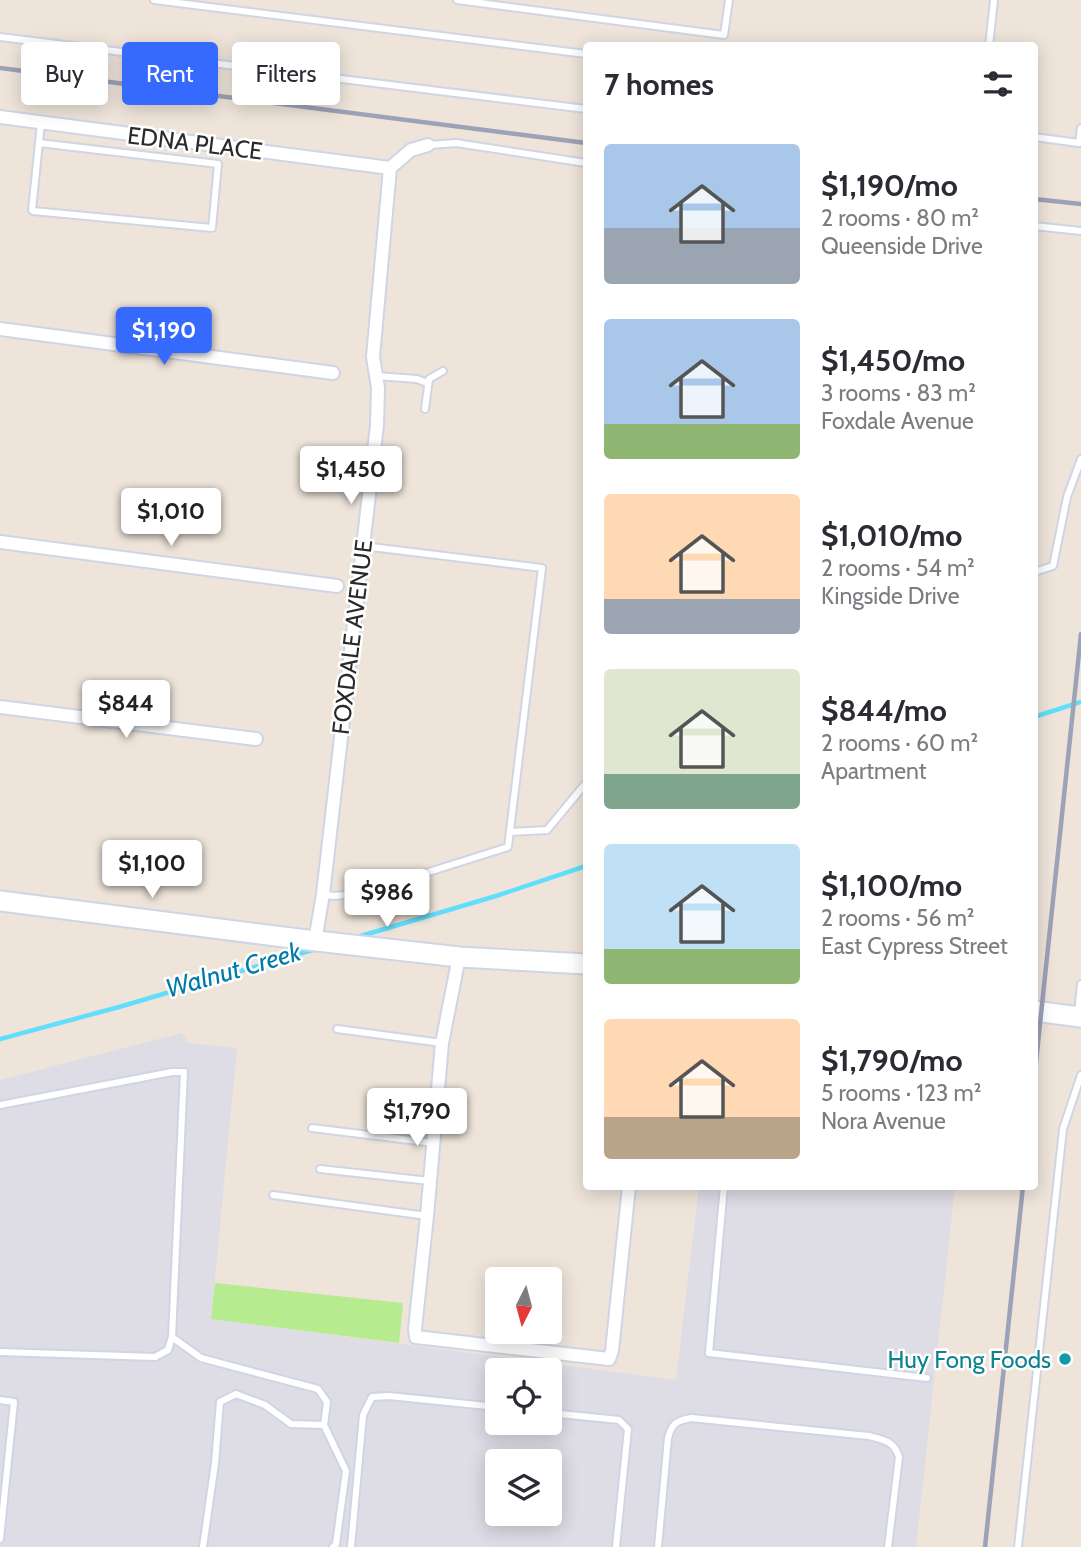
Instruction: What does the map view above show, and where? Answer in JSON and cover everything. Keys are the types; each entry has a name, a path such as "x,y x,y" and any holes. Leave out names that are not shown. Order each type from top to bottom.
{"street":[{"name":"EDNA PLACE","path":"0,117 390,168"},
{"path":"390,168 411,150 428,145"},
{"name":"FOXDALE AVENUE","path":"310,940 323,894 377,425 373,357 390,168"},
{"path":"0,329 333,373"},
{"path":"0,542 337,586"},
{"path":"0,708 256,739"},
{"path":"0,901 366,947 459,957 583,964"},
{"path":"459,957 442,1043 416,1337 606,1360 611,1358 629,1190"},
{"path":"1038,1012 1079,1017"}],"lane":[{"path":"154,0 583,54"},
{"path":"457,0 724,34 729,0"},
{"path":"990,42 995,0"},
{"path":"0,37 583,109"},
{"path":"39,144 218,164 212,228 33,211 39,144 41,123"},
{"path":"1038,137 1079,142 1081,128"},
{"path":"428,145 456,143 583,163"},
{"path":"1038,226 1081,231"},
{"path":"425,409 427,383 443,371"},
{"path":"376,376 417,379 427,383"},
{"path":"1038,571 1053,566 1067,497 1081,459"},
{"path":"323,894 359,894 508,847 542,568 363,546"},
{"path":"510,832 547,830 583,787"},
{"path":"1079,1017 1081,984"},
{"path":"337,1029 442,1043"},
{"path":"0,1105 159,1074 184,1072 173,1337 168,1350 155,1357 0,1352"},
{"path":"1018,1547 1065,1122 1081,1075"},
{"path":"312,1128 434,1143"},
{"path":"320,1169 430,1181"},
{"path":"724,1190 709,1353 927,1378"},
{"path":"273,1195 427,1216"},
{"path":"173,1337 201,1358 318,1390 327,1402 324,1425 346,1471 336,1544 333,1547"},
{"path":"203,1547 215,1463 220,1402 236,1394 265,1405 291,1424 324,1425"},
{"path":"351,1547 363,1415 372,1397 389,1396 485,1406"},
{"path":"0,1400 14,1402 3,1479 0,1539"},
{"path":"562,1414 619,1420 628,1429 615,1547"},
{"path":"658,1547 668,1438 672,1425 677,1420 691,1418 869,1436 891,1442 897,1448 899,1457 888,1547"}],"shaded area":[{"path":"182,1033 188,1043 237,1048 211,1319 508,1358 485,1358 485,1435 562,1435 562,1365 676,1380 699,1190 955,1190 916,1547 0,1547 0,1080"}],"green space":[{"path":"215,1283 403,1303 399,1343 211,1319"}],"waterway":[{"name":"Walnut Creek","path":"1038,716 1081,702"},
{"name":"Walnut Creek","path":"354,938 583,867"},
{"name":"Walnut Creek","path":"0,1039 316,949"}],"railway":[{"path":"0,68 583,143"},
{"path":"1038,199 1081,204"},
{"path":"1038,1043 1081,634"},
{"path":"985,1547 1023,1190"}],"place":[{"name":"Huy Fong Foods","path":"1065,1359"}]}
